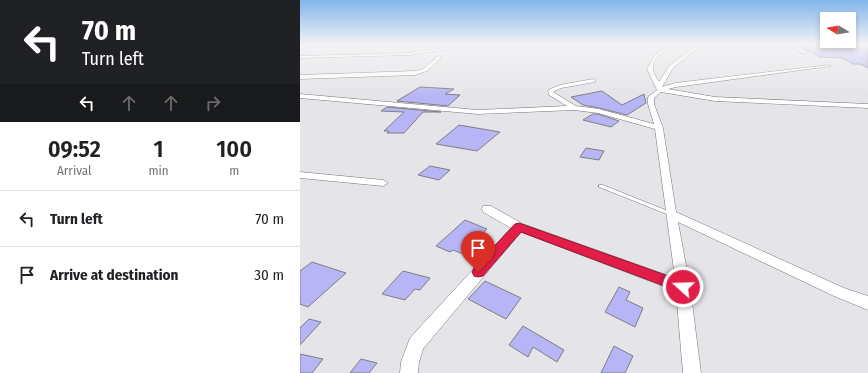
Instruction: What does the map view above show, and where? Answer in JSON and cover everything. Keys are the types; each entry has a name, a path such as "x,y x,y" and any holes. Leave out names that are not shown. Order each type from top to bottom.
{"street":[{"path":"300,77 416,73 425,70 435,61"},
{"path":"653,61 651,65 651,73 659,88"},
{"path":"678,61 671,67 659,88 651,98 651,104 659,128 683,287 692,373"},
{"path":"659,88 829,66"},
{"path":"574,108 550,92 560,87 593,82"},
{"path":"659,88 715,99 868,106"},
{"path":"300,96 478,112 574,108 599,111 659,128"},
{"path":"300,175 383,183"},
{"path":"487,209 519,227 683,287"},
{"path":"671,214 839,292 868,303"},
{"path":"408,373 416,344 519,227"}],"lane":[{"path":"601,186 671,214"}],"building":[{"path":"849,61 868,61 868,68 860,64 853,64"},
{"path":"420,87 454,89 445,94 460,95 448,106 397,101"},
{"path":"602,91 622,105 644,94 646,103 627,115 583,105 571,97"},
{"path":"387,107 441,112 423,112 404,133 387,133 389,131 384,131 404,112 381,111"},
{"path":"593,114 598,114 619,121 611,127 583,120"},
{"path":"459,125 500,132 477,151 436,144"},
{"path":"586,148 604,151 599,160 580,157"},
{"path":"430,166 450,170 439,180 418,175"},
{"path":"465,220 487,229 473,243 478,245 468,256 453,250 450,252 436,246"},
{"path":"312,262 346,273 308,307 300,304 300,271"},
{"path":"403,271 430,278 420,290 415,289 405,300 382,294"},
{"path":"485,281 521,298 506,319 468,299"},
{"path":"619,287 630,292 626,300 643,308 635,327 605,312"},
{"path":"309,319 321,322 300,345 300,328"},
{"path":"523,326 564,350 557,362 533,347 528,357 509,345"},
{"path":"614,346 633,356 625,373 601,373"},
{"path":"300,354 323,359 312,373 300,373"},
{"path":"361,359 377,363 369,373 350,373"}],"route":[{"path":"478,272 519,227 683,287"}]}
